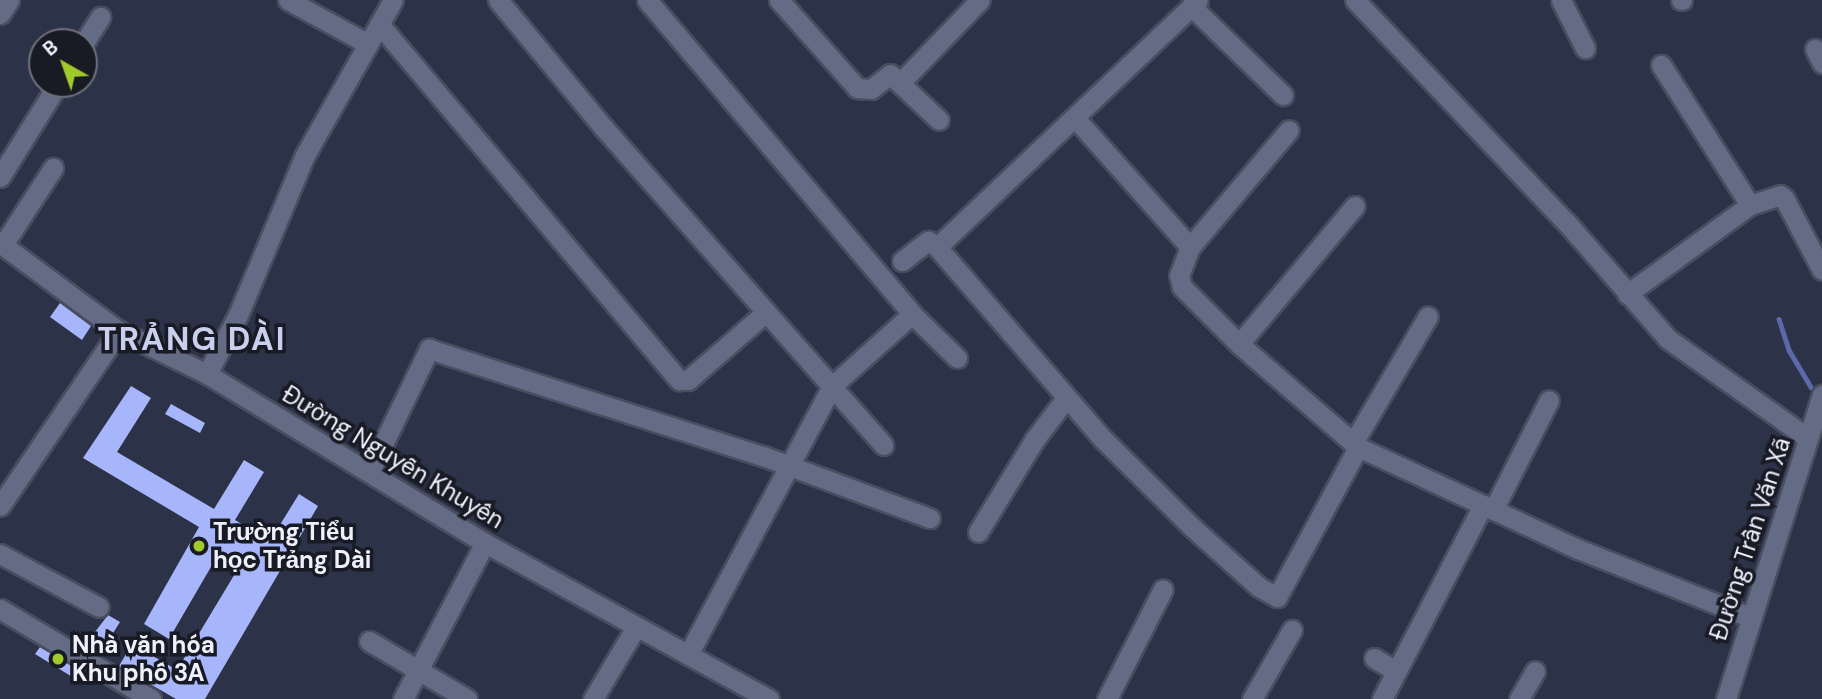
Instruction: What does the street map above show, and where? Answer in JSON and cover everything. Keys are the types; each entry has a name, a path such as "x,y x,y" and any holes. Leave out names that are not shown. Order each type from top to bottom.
{"street":[{"path":"0,14 9,0"},
{"path":"288,0 368,44"},
{"path":"207,374 238,315 304,155 393,0"},
{"path":"498,0 883,445"},
{"path":"646,0 912,314 957,358"},
{"path":"779,0 858,88 871,89 887,74 939,120"},
{"path":"900,83 980,0"},
{"path":"1355,0 1566,222 1668,339 1808,438"},
{"path":"1561,0 1585,48"},
{"path":"937,247 1076,119 1194,3 1283,95"},
{"path":"93,28 100,17"},
{"path":"379,24 678,380 688,380 766,312"},
{"path":"1661,65 1749,205"},
{"path":"0,177 49,98"},
{"path":"1076,119 1190,247"},
{"path":"1289,130 1190,247 1179,275 1182,288 1239,345 1356,445 1488,507 1750,617"},
{"path":"1,244 53,168"},
{"path":"1628,294 1749,205 1780,195 1822,270"},
{"path":"1239,345 1355,206"},
{"path":"902,261 928,241 937,247 1066,398 1175,512 1259,587 1277,597 1427,316"},
{"name":"Đường Nguyễn Khuyến","path":"1,244 119,331 207,374 485,543 769,699"},
{"path":"688,655 832,386 912,314"},
{"path":"0,506 119,331"},
{"path":"370,471 429,349 788,465 930,517"},
{"name":"Đường Trần Văn Xã","path":"1726,699 1822,395"},
{"path":"978,532 1035,439 1066,398"},
{"path":"1382,699 1549,400"},
{"path":"403,699 485,543"},
{"path":"0,554 99,607"},
{"path":"1107,699 1163,589"},
{"path":"0,609 151,699"},
{"path":"593,699 636,627"},
{"path":"1252,699 1292,630"},
{"path":"369,641 467,699"},
{"path":"1374,659 1396,671"},
{"path":"1519,699 1535,671"}],"building":[{"path":"60,303 91,326 82,340 50,317"},
{"path":"131,386 151,398 117,452 214,509 244,460 264,472 235,520 270,541 299,494 318,506 205,699 176,699 119,666 132,644 177,670 236,572 215,560 169,639 144,624 199,527 83,458"},
{"path":"171,404 205,423 200,433 165,414"},
{"path":"108,615 120,622 100,654 85,645"},
{"name":"Nhà văn hóa Khu phố 3A","path":"40,647 79,670 74,678 35,654"}],"waterway":[{"path":"1779,319 1789,350 1811,387"}],"place":[{"name":"Trường Tiểu học Trảng Dài","path":"199,546"},
{"name":"Nhà văn hóa Khu phố 3A","path":"58,659"}],"district":[{"name":"TRẢNG DÀI","path":"192,339"}]}
